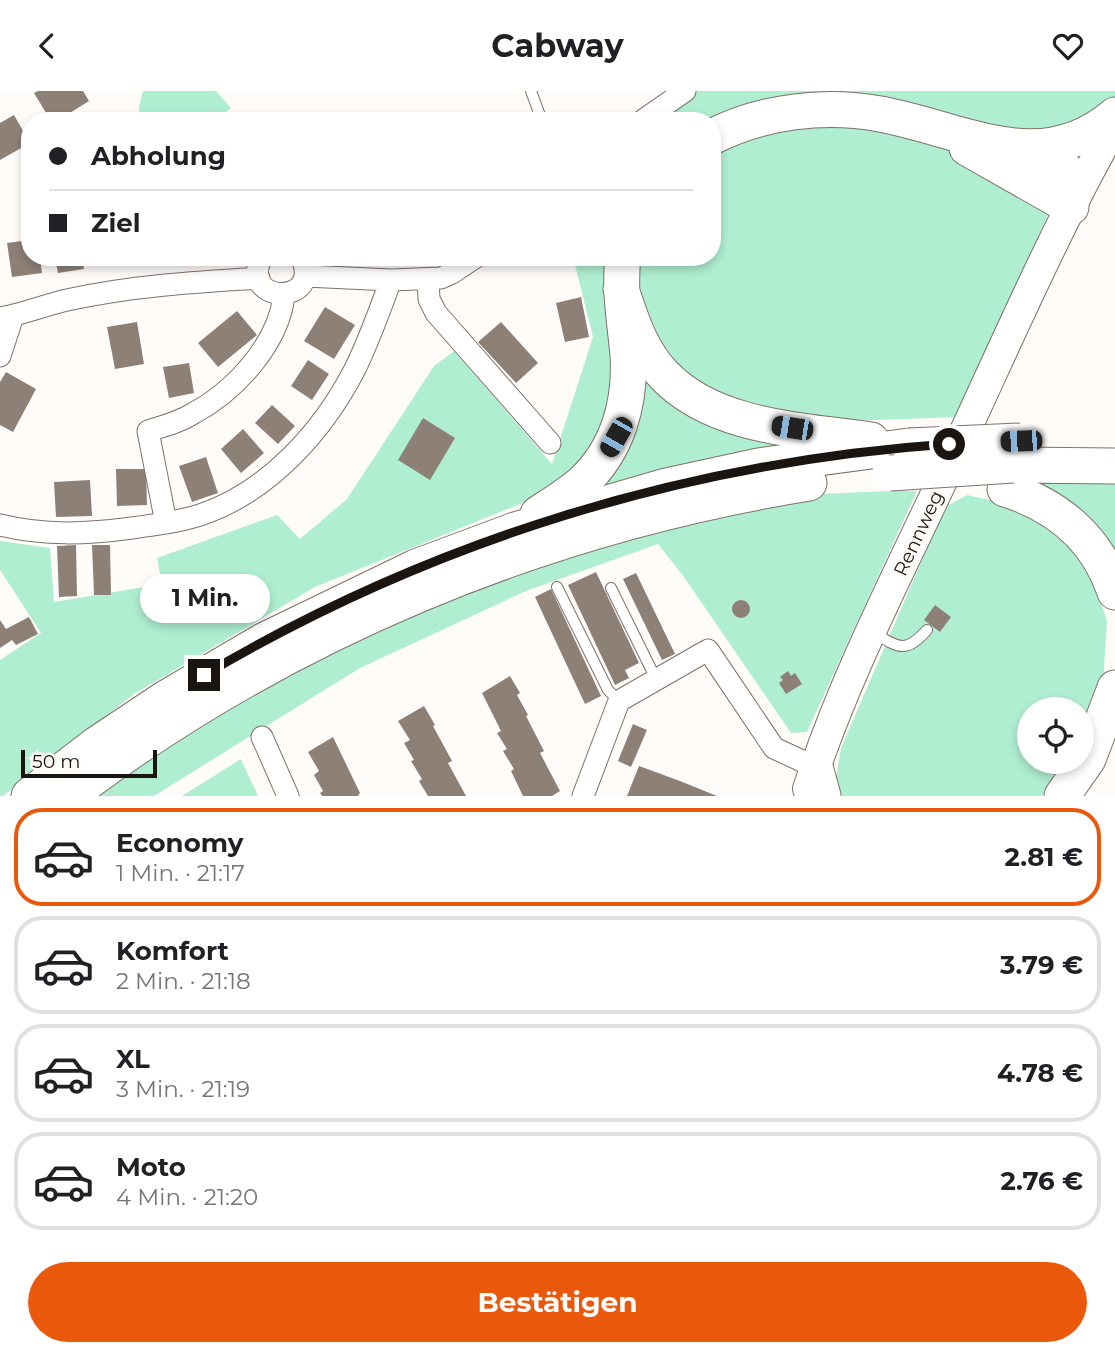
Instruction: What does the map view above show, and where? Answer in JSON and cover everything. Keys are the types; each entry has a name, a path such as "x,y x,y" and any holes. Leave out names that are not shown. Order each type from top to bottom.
{"highway":[{"path":"721,133 768,117 826,110 882,114 1024,148 1049,157 1062,165 1069,174 1072,187 1071,207 927,126"},
{"path":"1024,148 1045,148 1085,136 1115,114"},
{"path":"622,273 639,338 650,358 664,375 701,402 723,412 969,481 1013,465 1115,442"},
{"path":"515,530 582,483 616,437 625,408 629,379 622,273"},
{"path":"69,796 179,719 279,660 425,591 530,551 671,510 899,460"},
{"path":"29,796 97,744 166,698 263,641 416,567 515,530 666,486 758,466 899,460 1115,466"},
{"path":"1013,465 1025,495 1066,519 1093,549 1115,592"},
{"path":"1062,796 1087,759 1115,688"}],"main road":[{"name":"Rennweg","path":"814,786 838,709 872,632 1071,207 1115,124"}],"street":[{"path":"655,112 685,91"},
{"path":"0,356 6,317 65,301 260,268 266,289 278,295 285,295 294,292 301,285 303,267 391,280 441,278 462,266"},
{"path":"428,279 429,299 436,313 550,443"},
{"path":"0,525 19,530 63,534 166,523 200,515 236,499 274,472 305,442 333,408 356,367 391,280"},
{"path":"166,523 148,431 194,413 239,379 276,326 285,295"},
{"path":"583,796 619,701 708,650 774,748 814,786"},
{"path":"262,737 288,796"}],"lane":[{"path":"531,91 539,112"},
{"path":"557,587 608,690 619,701"},
{"path":"611,588 656,679"},
{"path":"872,632 903,647 914,644 927,630"}],"green space":[{"path":"143,91 216,91 231,108 226,112 139,112"},
{"path":"674,91 1115,91 1115,97 1082,122 1052,135 721,121 721,112 647,112"},
{"path":"797,123 862,123 946,145 1052,206 956,417 852,421 722,403 658,355 637,308 634,266 721,266 721,147"},
{"path":"575,266 615,266 614,415 582,469 535,498 315,587 134,694 0,796 0,660 41,633 0,570 0,541 50,548 54,602 162,584 157,558 277,515 300,539 347,499 434,366 454,351 552,464 593,337"},
{"path":"643,360 808,438 586,489"},
{"path":"1012,476 1115,479 1115,576"},
{"path":"917,491 807,732 791,733 684,577 658,544 526,591 360,668 154,796 88,796 247,692 454,588 793,495"},
{"path":"967,495 994,501 1050,524 1092,575 1107,621 1103,684 1094,707 1094,697 1017,697 1017,774 1057,774 1042,796 839,796 835,784 841,748 945,507"},
{"path":"241,759 258,796 182,796"}],"building":[{"path":"83,91 89,101 71,112 46,112 34,93"},
{"path":"14,115 21,127 21,148 0,160 0,123"},
{"path":"21,241 21,266 41,266 42,273 12,277 7,243"},
{"path":"57,266 84,266 84,269 58,273"},
{"path":"581,297 589,337 565,342 556,303"},
{"path":"325,307 355,325 334,359 304,341"},
{"path":"237,311 257,335 218,367 198,343"},
{"path":"137,322 144,364 115,369 107,327"},
{"path":"501,322 538,363 516,383 478,342"},
{"path":"308,360 329,374 312,400 291,386"},
{"path":"189,363 194,393 169,398 163,367"},
{"path":"6,372 36,389 13,432 0,425 0,382"},
{"path":"272,405 295,426 278,444 255,423"},
{"path":"423,418 455,438 430,480 398,460"},
{"path":"243,429 264,453 241,473 221,449"},
{"path":"206,457 218,493 192,502 179,466"},
{"path":"116,469 146,469 147,505 117,506"},
{"path":"90,480 92,516 56,517 54,482"},
{"path":"76,545 77,596 59,597 57,546"},
{"path":"92,545 110,545 111,595 94,595"},
{"path":"596,572 639,663 625,670 629,678 615,685 568,585"},
{"path":"636,573 675,654 662,660 623,579"},
{"path":"551,589 601,696 585,704 535,597"},
{"path":"741,600 747,603 750,609 747,615 741,618 735,615 732,609 735,603"},
{"path":"935,605 951,617 940,632 924,620"},
{"path":"29,617 38,634 16,645 12,640 0,648 0,620 6,629"},
{"path":"788,671 791,676 795,673 802,684 786,694 779,683 783,680 780,677"},
{"path":"510,676 544,751 540,753 560,791 552,796 523,796 511,771 514,769 503,751 507,749 497,733 501,731 482,693"},
{"path":"424,706 452,761 448,763 466,796 428,796 419,781 422,779 404,743 410,740 398,721"},
{"path":"633,724 647,730 631,767 618,761"},
{"path":"333,737 360,793 358,796 322,796 320,793 323,791 314,775 319,771 308,752"},
{"path":"639,766 680,781 717,796 627,796"}],"route":[{"path":"204,675 263,641 416,567 515,530 666,486 758,466 909,446 949,444"}]}
